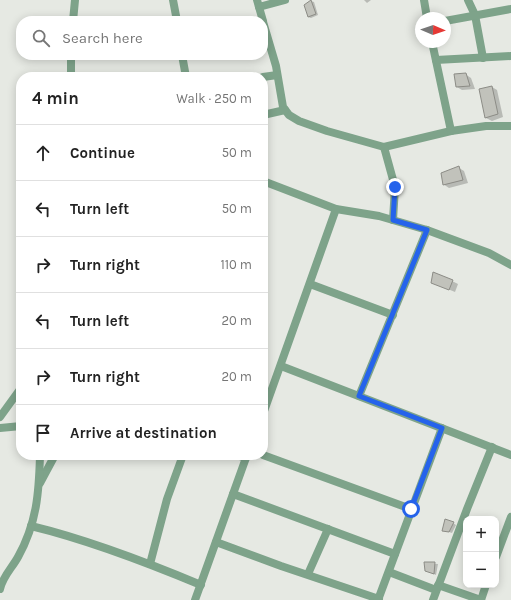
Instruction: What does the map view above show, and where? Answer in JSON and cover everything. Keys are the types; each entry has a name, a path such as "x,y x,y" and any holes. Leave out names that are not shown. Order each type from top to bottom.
{"street":[{"path":"73,16 75,0"},
{"path":"173,0 176,16"},
{"path":"262,16 258,4 285,0"},
{"path":"424,0 426,12"},
{"path":"468,0 475,15 483,58"},
{"path":"451,20 511,9"},
{"path":"268,39 278,74 285,110 299,121 326,132 384,147 451,131 486,126 511,126"},
{"path":"433,48 451,131"},
{"path":"436,60 511,56"},
{"path":"71,60 71,72"},
{"path":"183,60 185,72"},
{"path":"268,76 278,74"},
{"path":"268,114 285,110"},
{"path":"384,147 395,187 393,220"},
{"path":"268,183 336,209 393,220 427,230 489,253 511,265"},
{"path":"268,401 336,209"},
{"path":"359,396 427,230"},
{"path":"310,284 393,316"},
{"path":"281,366 511,455"},
{"path":"0,417 16,395"},
{"path":"0,428 16,426"},
{"path":"216,542 378,599 442,428"},
{"path":"433,600 492,447"},
{"path":"268,457 411,509"},
{"path":"0,589 7,572 18,558 36,513 40,460"},
{"path":"39,486 52,460"},
{"path":"150,564 167,499 181,460"},
{"path":"195,600 246,460"},
{"path":"233,494 395,554"},
{"path":"499,552 507,537 511,517"},
{"path":"31,526 52,531 150,564 201,585"},
{"path":"308,574 328,529"},
{"path":"388,572 481,600 485,588"}],"building":[{"path":"311,0 316,14 308,17 304,5"},
{"path":"466,73 470,86 456,87 454,74"},
{"path":"492,86 498,114 485,118 479,89"},
{"path":"459,166 463,180 443,185 441,173"},
{"path":"433,272 453,280 449,290 431,283"},
{"path":"445,519 454,522 449,532 442,531"},
{"path":"424,562 435,562 434,574 425,571"}],"route":[{"path":"395,187 393,220 427,230 359,396 442,428 411,509"}]}
